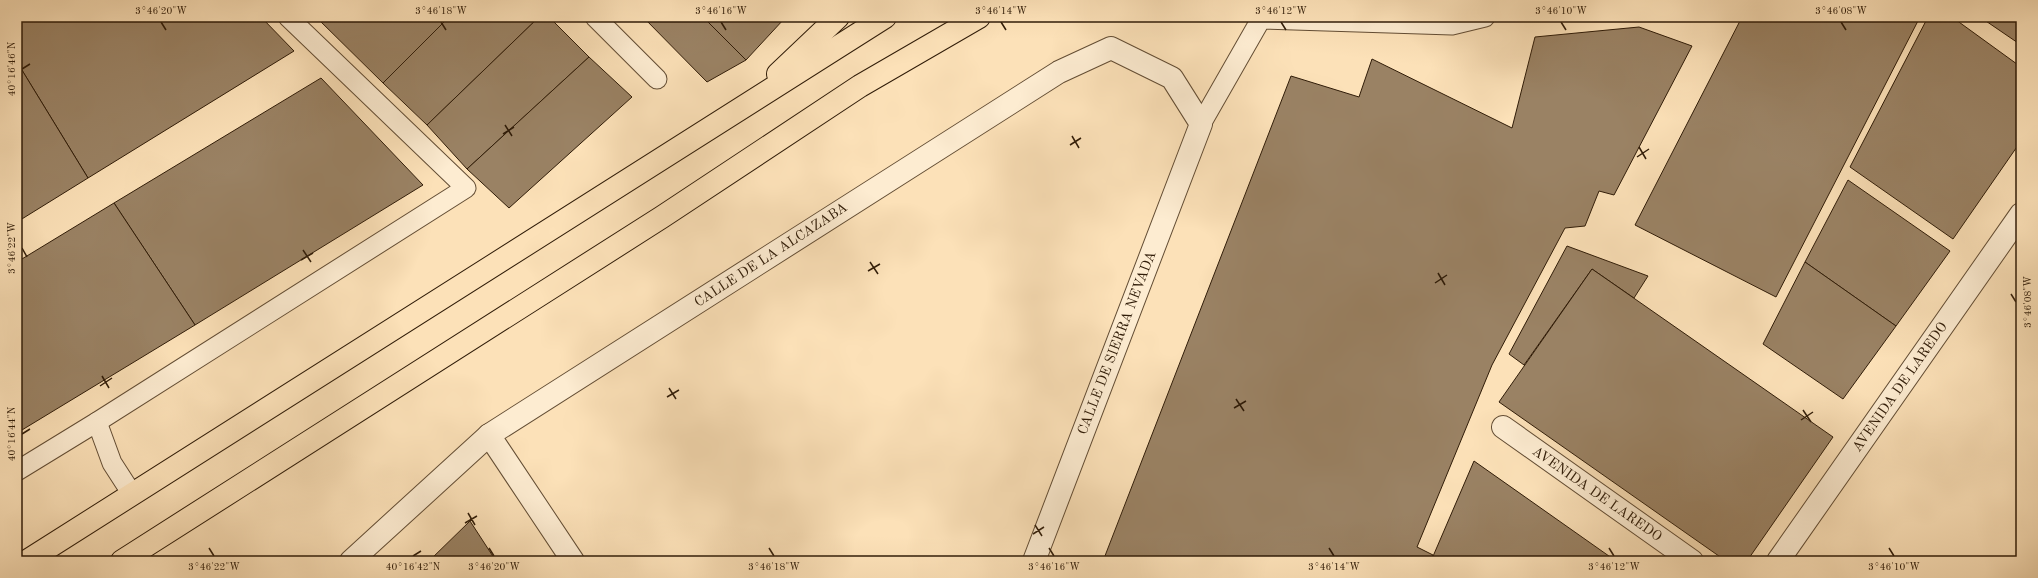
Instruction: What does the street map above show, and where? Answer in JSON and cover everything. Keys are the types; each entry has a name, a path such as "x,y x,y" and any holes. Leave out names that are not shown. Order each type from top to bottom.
{"highway":[{"path":"740,109 838,17"},
{"path":"26,561 885,17"},
{"path":"122,561 662,217 860,86 978,17"},
{"path":"135,561 182,522"}],"street":[{"name":"CALLE DE LA ALCAZABA","path":"351,561 489,435 1059,72 1111,48 1172,78 1201,124"},
{"name":"CALLE DE SIERRA NEVADA","path":"1034,561 1201,124"},
{"name":"AVENIDA DE LAREDO","path":"1778,561 2021,214"},
{"name":"AVENIDA DE LAREDO","path":"1503,427 1692,561"},
{"path":"489,435 573,561"}],"lane":[{"path":"17,471 97,422 466,188 288,17"},
{"path":"595,17 657,79"},
{"path":"1201,124 1261,19 1452,25 1485,17"},
{"path":"97,422 112,463 132,494"}],"building":[{"path":"22,17 261,17 294,51 88,178 17,62 17,19"},
{"path":"316,17 449,17 383,83"},
{"path":"449,17 539,17 427,125 383,83"},
{"path":"539,17 549,17 589,57 467,169 427,125"},
{"path":"643,17 703,17 746,60 707,82"},
{"path":"703,17 782,17 784,19 746,60"},
{"path":"1742,17 1920,17 1776,297 1635,225"},
{"path":"1928,17 1952,17 2021,67 2021,141 1953,239 1850,167"},
{"path":"1980,17 2021,17 2021,45"},
{"path":"1639,27 1692,46 1614,195 1599,191 1585,226 1565,228 1492,365 1417,547 1433,555 1430,561 1103,561 1291,76 1359,97 1372,59 1512,128 1535,37"},
{"path":"589,57 632,97 509,208 467,169"},
{"path":"17,62 88,178 17,222"},
{"path":"321,78 423,185 195,325 114,203"},
{"path":"1848,180 1950,251 1896,326 1805,262"},
{"path":"114,203 195,325 17,433 17,262"},
{"path":"1567,246 1648,276 1634,298 1592,269 1524,365 1509,354"},
{"path":"1805,262 1896,326 1843,399 1763,344"},
{"path":"1592,269 1833,437 1747,561 1726,561 1499,402"},
{"path":"1474,461 1616,561 1431,561"},
{"path":"470,521 496,561 429,561"}]}
